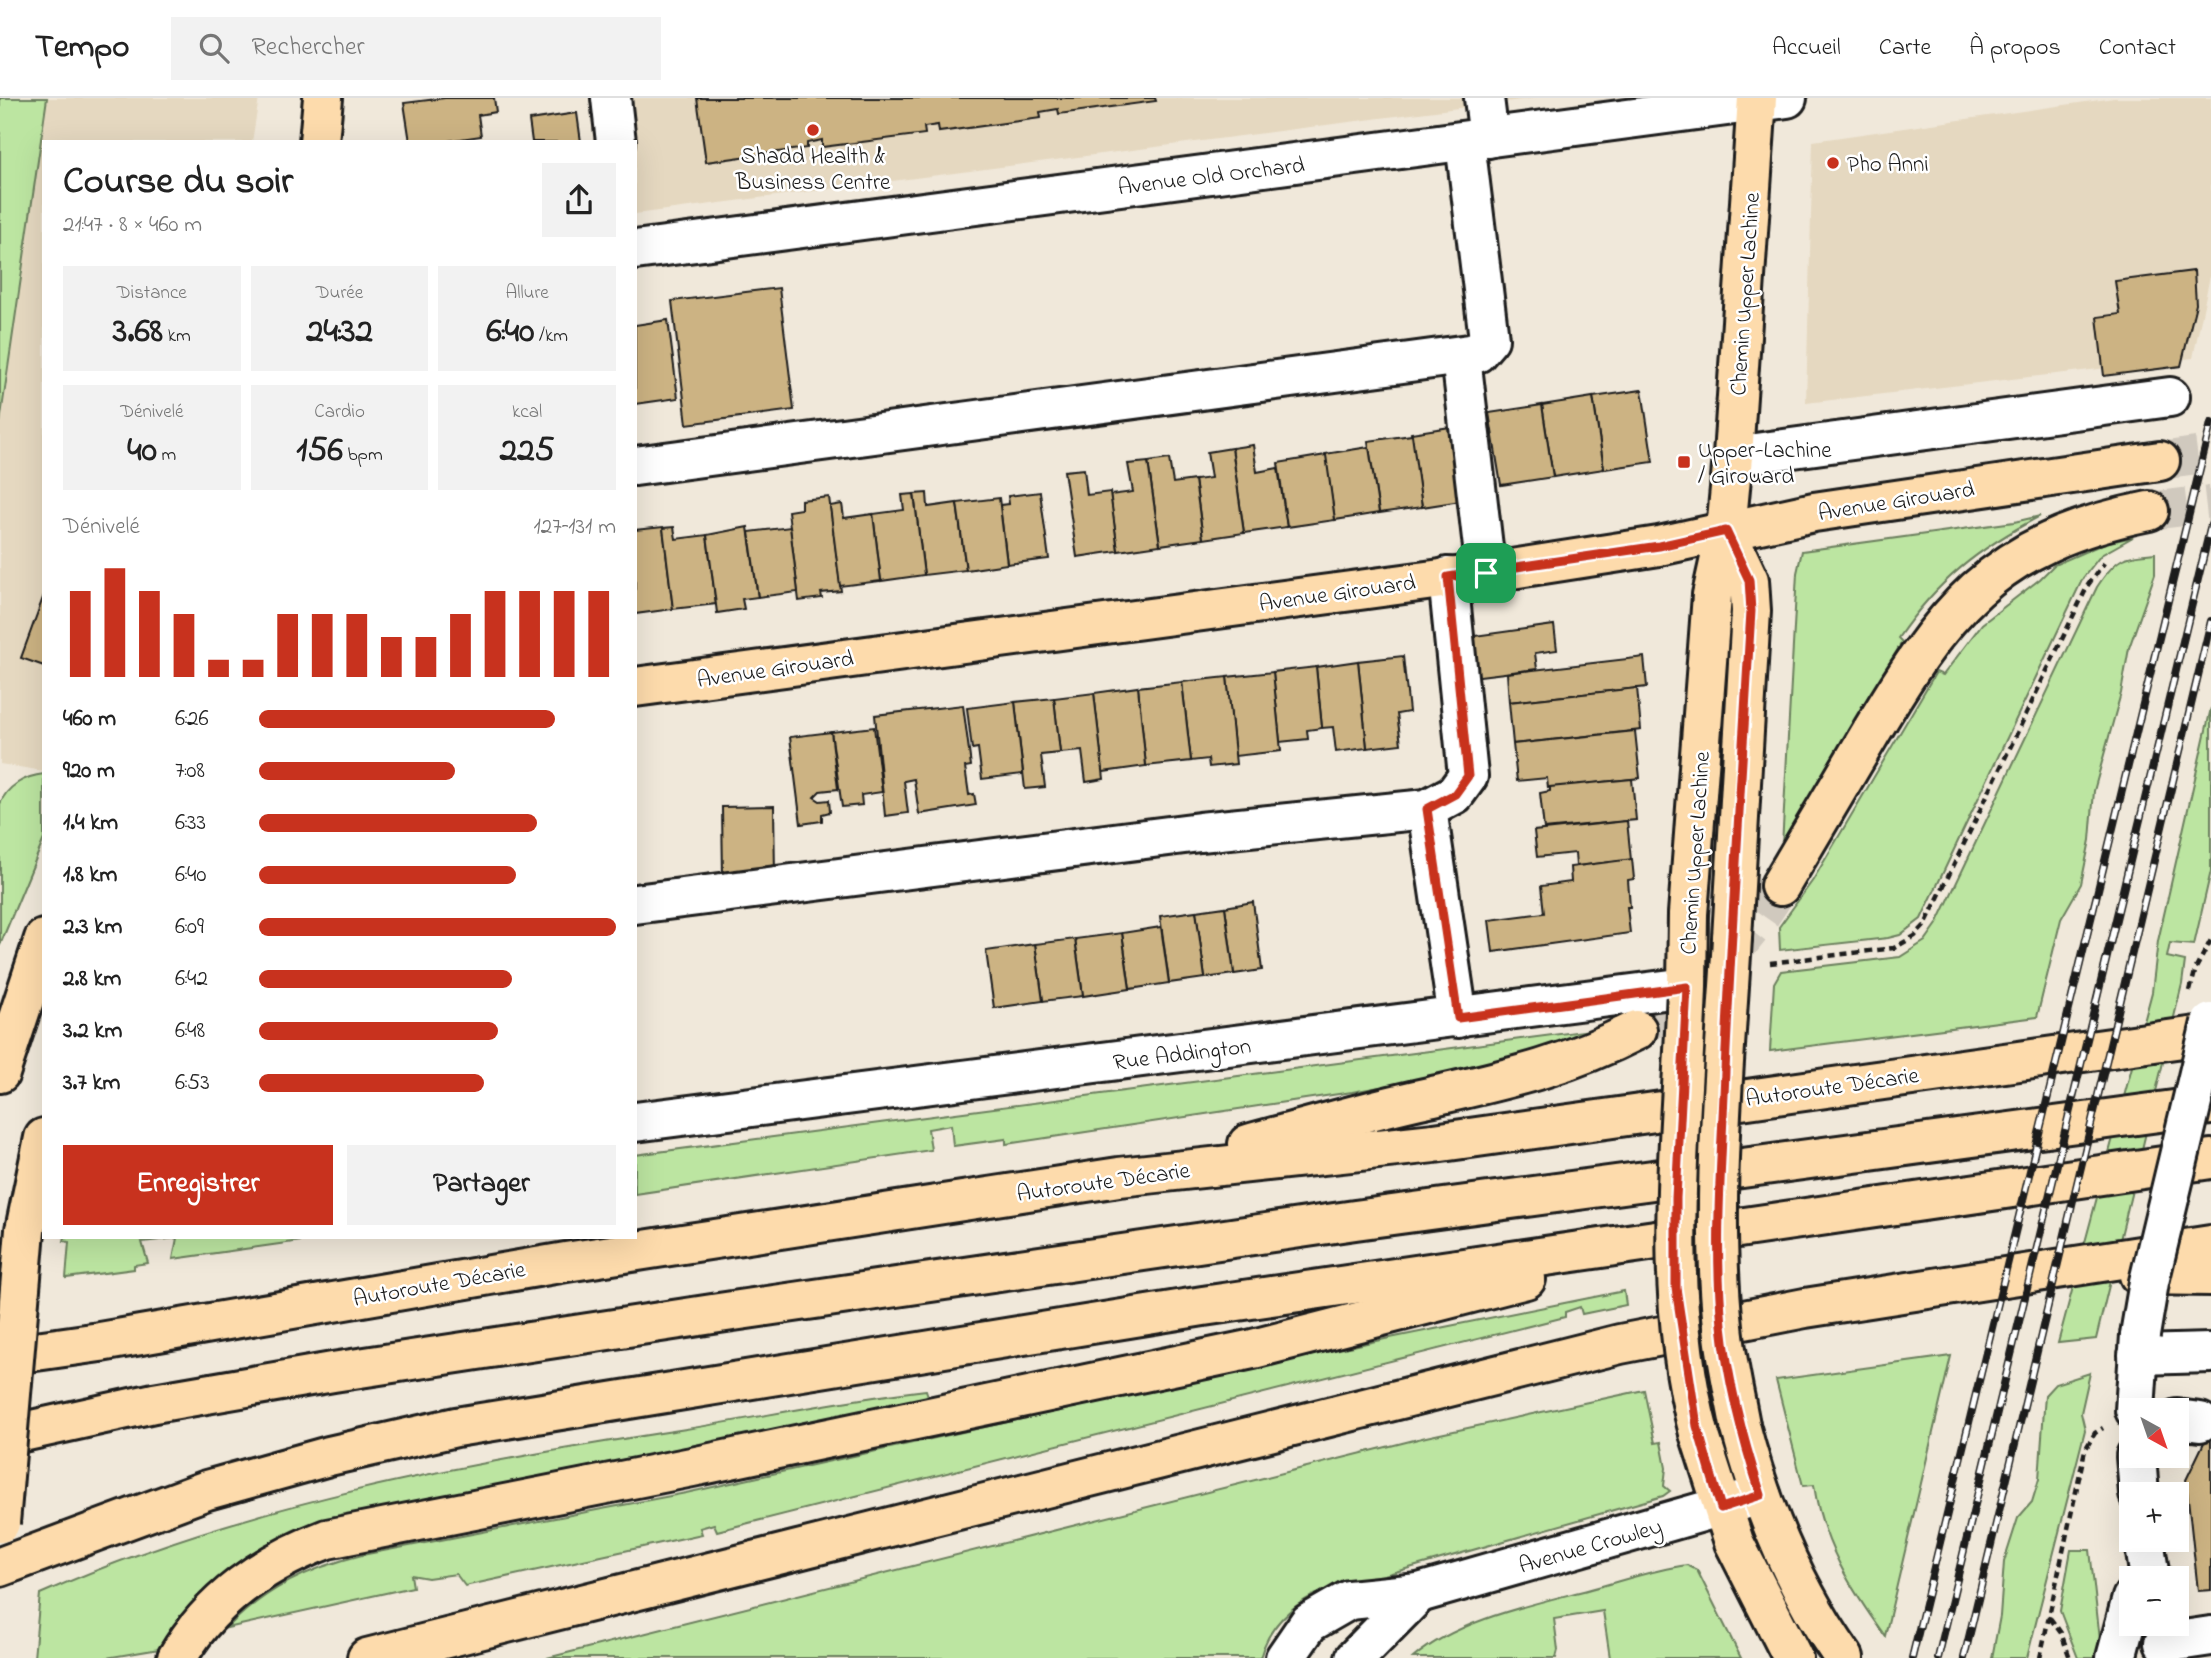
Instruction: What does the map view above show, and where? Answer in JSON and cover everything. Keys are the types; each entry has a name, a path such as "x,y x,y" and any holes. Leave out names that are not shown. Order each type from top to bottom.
{"main road":[{"path":"319,140 323,98"},
{"name":"Chemin Upper Lachine","path":"1767,99 1726,531 1712,595 1688,914 1675,1260 1682,1341 1699,1433 1721,1508 1761,1600 1793,1658"},
{"name":"Avenue Girouard","path":"637,687 1486,573 1659,546 1814,512 2160,460"},
{"path":"1780,886 1899,684 1944,620 1998,571 2026,553 2080,528 2149,511"},
{"name":"Chemin Upper Lachine","path":"1726,531 1749,580 1751,611 1720,1165 1720,1280 1723,1326 1740,1425 1761,1495 1811,1605 1844,1658"},
{"path":"0,1073 42,945"},
{"path":"1119,1177 1430,1096 1520,1077 1597,1051 1637,1030"},
{"name":"Autoroute Décarie","path":"0,1356 100,1342 566,1262 1119,1177 1434,1143 2211,1034"},
{"path":"0,1437 167,1400 664,1322 1355,1220 2211,1105"},
{"path":"0,1524 24,1230 38,1185 42,1154"},
{"path":"0,1567 206,1490 456,1427 1203,1306 2211,1159"},
{"path":"177,1658 197,1628 232,1593 284,1558 349,1533 706,1465 1253,1349 1705,1233"},
{"path":"367,1658 1620,1344 1709,1325 2211,1245"},
{"path":"2018,1275 2211,1276"}],"street":[{"path":"611,98 616,140"},
{"path":"637,466 1476,354 1489,339 1495,128 1484,98"},
{"name":"Avenue Old Orchard","path":"637,250 1495,128 1579,112 1767,99"},
{"path":"1461,357 1486,573"},
{"path":"1733,456 2169,397"},
{"path":"637,904 1200,832 1427,809 1455,794 1468,776 1448,577"},
{"path":"1427,809 1458,1018"},
{"name":"Rue Addington","path":"637,1122 1729,981"},
{"path":"2125,1398 2211,1023"},
{"path":"2139,1345 2211,1353"},
{"name":"Avenue Crowley","path":"1285,1658 1309,1623 1327,1610 1349,1600 1419,1593 1761,1495"},
{"name":"Avenue Crowley","path":"1355,1658 1419,1593"},
{"path":"2116,1658 2122,1636"},
{"path":"2163,1642 2211,1636"}],"path":[{"path":"1769,963 1894,948 1915,936 1926,925 2088,585 2097,570 2113,556"},
{"path":"2196,968 2211,940"},
{"path":"2040,1658 2085,1450 2095,1433 2119,1419"},
{"path":"2050,1618 2061,1633 2070,1658"}],"shaded area":[{"path":"47,98 259,98 252,140 42,140 42,771 0,764 0,423"},
{"path":"596,98 1536,98 637,214 637,140 601,140"},
{"path":"2114,98 2211,98 2211,271 2193,358 1806,403 1813,141"}],"green space":[{"path":"0,98 47,98 0,423"},
{"path":"2040,516 1978,554 1944,583 1913,617 1898,638 1902,642 1782,846 1797,573 1802,551 2014,522"},
{"path":"2133,537 2101,555 2083,578 1921,919 1900,935 1888,938 1780,950 1779,927 1813,880 1936,672 1943,675 1982,624 2054,565 2105,543"},
{"path":"2155,553 2155,574 2129,648 2121,693 2094,791 2090,840 2081,884 2061,919 2037,1017 1770,1051 1774,983 1781,971 1900,957 1925,941 1937,924 2097,587 2109,570 2121,560"},
{"path":"2211,708 2211,871 2194,945 2170,943 2167,957 2185,961 2182,984 2096,1339 2058,1343 2152,992 2158,941"},
{"path":"42,774 42,844 0,945 0,804 7,792 30,777"},
{"path":"1590,1030 1591,1034 1452,1074 1352,1092 1006,1144 1006,1139 953,1146 951,1125 928,1129 931,1150 637,1194 637,1155"},
{"path":"168,1239 142,1242 148,1263 134,1265 134,1269 66,1278 69,1242 64,1241"},
{"path":"177,1239 315,1239 173,1259"},
{"path":"1624,1291 1626,1305 1582,1314 1580,1307 1565,1312 1565,1317 717,1531 714,1524 700,1528 702,1534 465,1586 456,1574 428,1578 411,1575 413,1587 227,1628 257,1602 289,1581 324,1566 362,1555 686,1493 1385,1339"},
{"path":"1951,1356 1885,1636 1850,1583 1831,1546 1814,1485 1803,1486 1776,1380"},
{"path":"2090,1373 2081,1413 2085,1430 2027,1658 1992,1658 2000,1616 2004,1562 2018,1518 2032,1502 2039,1479 2045,1395 2055,1384"},
{"path":"926,1390 928,1396 904,1404 320,1520 271,1543 228,1570 191,1605 159,1649 106,1658 34,1658 40,1594 117,1562 196,1535 357,1490 439,1472 521,1456"},
{"path":"1644,1390 1655,1443 1661,1442 1666,1468 1664,1486 1670,1491 1663,1496 1314,1595 1287,1613 1273,1629 1260,1658 547,1658 1426,1437"},
{"path":"2071,1550 2090,1550 2102,1658 2078,1658 2060,1611"},
{"path":"1687,1565 1697,1570 1741,1658 1610,1658 1603,1611 1554,1619 1558,1650 1556,1658 1413,1658 1453,1632 1476,1622 1526,1606"}],"building":[{"path":"445,98 494,98 496,112 478,115 481,136 454,140 410,140 404,103"},
{"name":"Shadd Health & Business Centre","path":"697,98 1155,98 1156,101 1059,114 1058,109 1040,112 1041,118 939,132 938,125 924,127 925,134 822,147 822,140 807,143 807,148 706,162"},
{"path":"577,113 581,140 532,140 529,120"},
{"path":"2194,271 2196,304 2181,366 2104,376 2097,317 2120,314 2115,281"},
{"path":"779,288 794,410 687,424 672,301"},
{"path":"668,320 678,398 637,404 637,325"},
{"path":"1642,390 1653,462 1604,469 1593,397"},
{"path":"1593,397 1604,469 1553,477 1542,405"},
{"path":"1542,405 1553,477 1501,485 1489,413"},
{"path":"1457,426 1467,500 1422,507 1411,433"},
{"path":"1412,435 1422,507 1379,513 1368,441"},
{"path":"1253,445 1257,472 1278,468 1287,527 1244,533 1232,448"},
{"path":"1369,447 1379,513 1335,520 1325,454"},
{"path":"1232,448 1244,533 1203,539 1195,480 1211,478 1207,452"},
{"path":"1326,455 1335,520 1287,527 1278,463"},
{"path":"1169,459 1173,483 1195,480 1203,539 1160,545 1148,462"},
{"path":"1148,462 1160,545 1118,551 1110,495 1133,492 1128,464"},
{"path":"1084,469 1087,495 1110,492 1118,551 1077,557 1064,471"},
{"path":"1040,492 1049,559 1007,564 1000,505 1009,504 1008,496"},
{"path":"927,493 928,507 957,503 966,570 924,575 914,494"},
{"path":"914,494 924,575 881,581 873,514 904,510 902,495"},
{"path":"829,497 841,591 821,593 822,598 799,601 788,511 801,509 801,500"},
{"path":"999,498 1007,564 966,570 957,503"},
{"path":"842,504 844,518 873,514 881,581 840,586 830,506"},
{"path":"663,527 673,609 637,614 637,530"},
{"path":"674,527 676,539 707,535 716,604 673,609 663,528"},
{"path":"748,527 758,597 742,599 744,609 717,613 707,535"},
{"path":"790,527 798,592 758,597 749,532"},
{"path":"42,600 42,665 21,658"},
{"path":"1554,625 1557,650 1535,653 1537,669 1472,677 1467,637"},
{"path":"1403,656 1409,712 1397,714 1401,744 1367,748 1358,661"},
{"path":"1644,657 1647,687 1509,702 1507,673"},
{"path":"1358,661 1367,748 1336,752 1333,727 1322,728 1316,667"},
{"path":"1316,667 1322,728 1307,730 1308,739 1280,742 1273,672"},
{"path":"1273,672 1281,751 1235,756 1227,677"},
{"path":"1227,677 1236,764 1209,767 1208,759 1191,761 1182,682"},
{"path":"1182,682 1191,761 1146,766 1138,687"},
{"path":"1138,687 1146,766 1103,772 1094,693"},
{"path":"1637,688 1641,730 1513,744 1509,702"},
{"path":"1094,693 1104,779 1086,782 1082,751 1060,753 1054,698"},
{"path":"1054,698 1060,753 1041,755 1045,787 1025,789 1015,702"},
{"path":"1015,702 1023,774 982,779 978,748 972,749 967,708"},
{"path":"963,705 971,766 965,767 969,795 974,794 976,805 919,814 914,779 904,781 908,813 885,816 875,715"},
{"path":"874,727 882,792 861,795 862,805 842,807 831,732"},
{"path":"1635,731 1640,778 1548,788 1547,778 1517,781 1513,744"},
{"path":"831,732 838,789 820,791 814,797 820,801 829,800 830,812 822,814 822,821 801,824 790,737"},
{"path":"1632,779 1636,820 1544,829 1540,793 1550,791 1550,787"},
{"path":"774,806 775,877 723,877 722,807"},
{"path":"1627,821 1631,860 1576,866 1575,853 1537,857 1534,831"},
{"path":"1632,859 1634,879 1628,880 1630,907 1627,907 1630,933 1493,952 1489,920 1544,913 1541,886 1571,882 1570,867"},
{"path":"1253,902 1262,970 1234,974 1225,907"},
{"path":"1225,907 1234,974 1205,978 1196,911"},
{"path":"1196,911 1205,978 1169,983 1160,916"},
{"path":"1161,927 1169,983 1130,989 1122,933"},
{"path":"1122,933 1130,989 1083,996 1075,939"},
{"path":"1075,939 1083,996 1043,1001 1035,944"},
{"path":"1035,944 1043,1001 994,1008 986,951"},
{"path":"2211,1428 2211,1590 2198,1591 2189,1508 2189,1482 2186,1480"}],"tunnel":[{"path":"2160,461 2211,454"},
{"path":"2149,511 2211,504"},
{"path":"1637,1030 1700,983 1734,950 1780,886"}],"railway":[{"path":"1912,1658 2211,423"},
{"path":"1938,1658 2211,525"},
{"path":"1964,1658 2211,621"}],"place":[{"name":"Shadd Health & Business Centre","path":"813,130"},
{"name":"Pho Anni","path":"1833,163"},
{"name":"Upper-Lachine / Girouard","path":"1684,462"}],"route":[{"path":"1726,531 1749,580 1751,611 1729,981 1719,1223 1723,1326 1740,1425 1761,1495 1721,1508 1697,1426 1676,1288 1676,1198 1687,987 1458,1018 1427,809 1443,798 1455,794 1465,785 1468,776 1469,761 1448,577 1486,573 1659,546 1726,531"}]}
